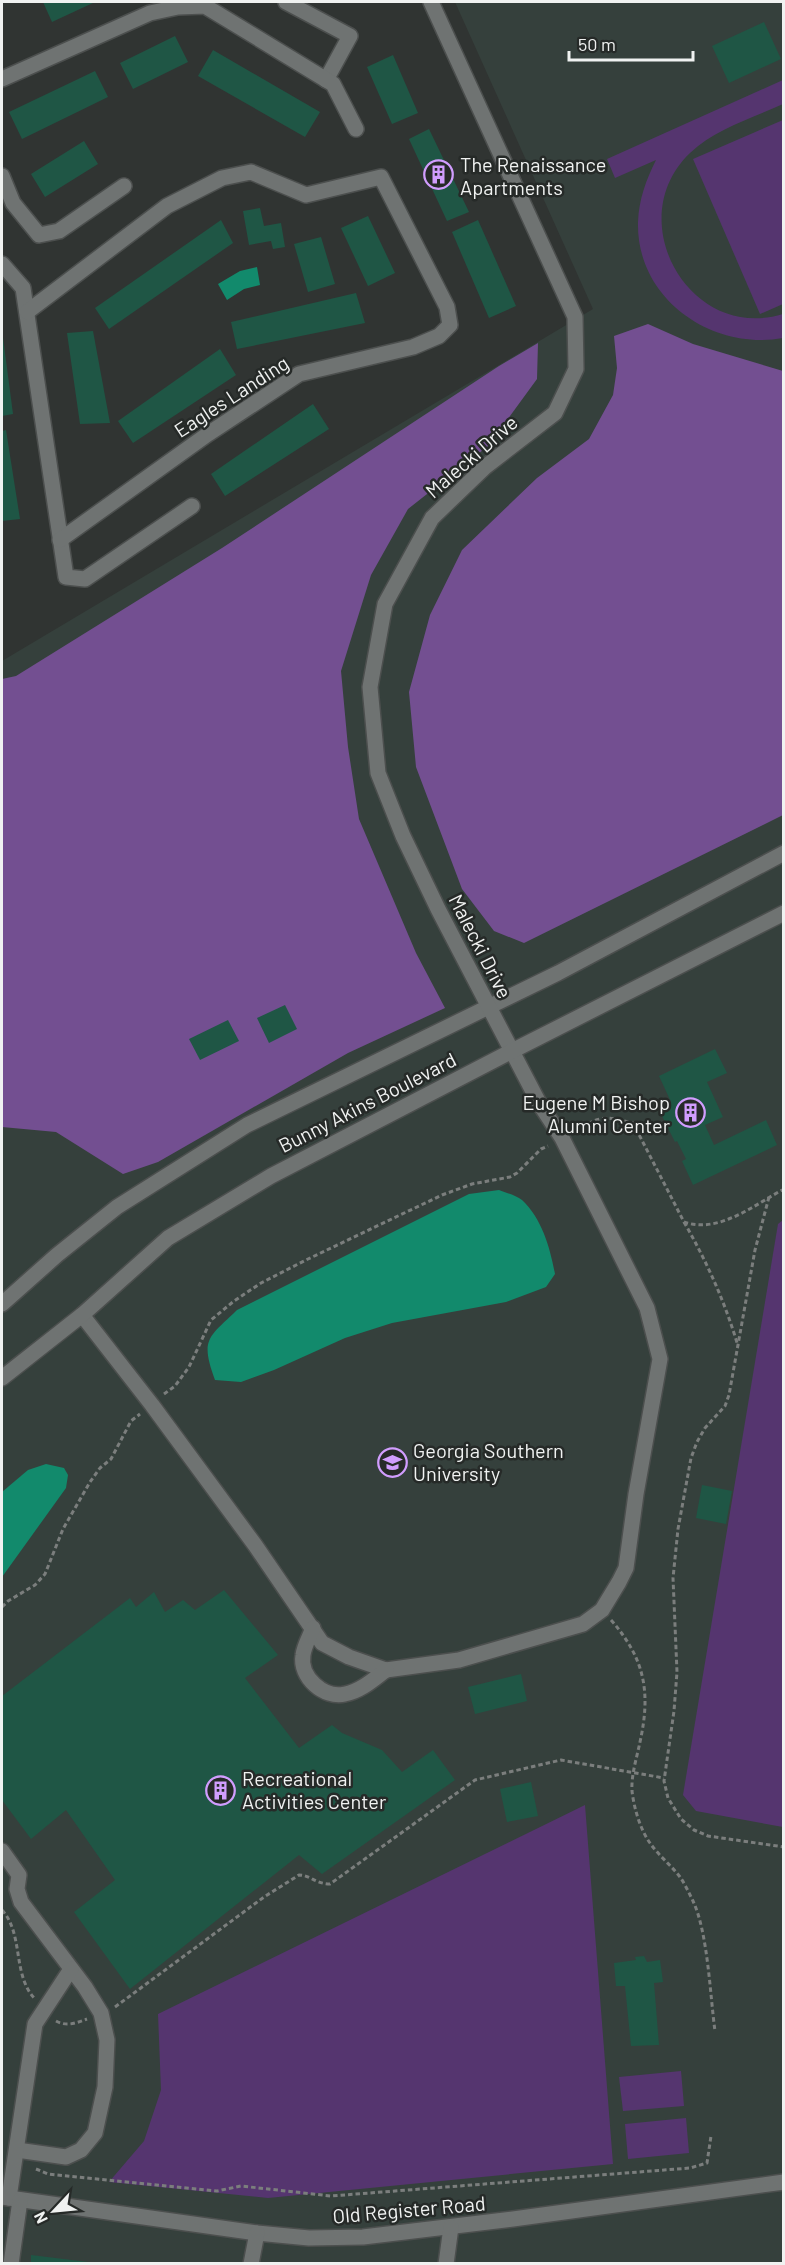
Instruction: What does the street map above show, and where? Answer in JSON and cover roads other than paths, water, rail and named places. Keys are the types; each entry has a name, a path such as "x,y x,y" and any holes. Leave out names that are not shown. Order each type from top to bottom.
{"street":[{"path":"286,2 350,36 326,80"},
{"name":"Malecki Drive","path":"386,1670 459,1660 584,1624 602,1610 626,1568 636,1494 660,1359 647,1308 562,1138 539,1103 488,1006 403,836 378,773 370,687 385,604 432,518 485,467 555,413 576,369 575,317 430,2"},
{"path":"2,79 78,43 150,13 190,4 205,6 333,84 356,129"},
{"name":"Eagles Landing","path":"27,312 167,206 222,178 251,172 306,195 381,177 447,308 450,325 439,336 413,347 299,374 208,434 60,540"},
{"path":"2,177 13,203 39,235 59,231 124,186"},
{"path":"2,264 23,288 66,577 85,579 192,506"},
{"name":"Bunny Akins Boulevard","path":"2,1304 57,1255 117,1207 247,1125 558,973 783,853"},
{"name":"Bunny Akins Boulevard","path":"2,1378 82,1315 168,1238 271,1176 783,913"},
{"path":"82,1315 152,1405 284,1584 322,1643 349,1657 386,1670"},
{"path":"313,1628 303,1655 304,1671 316,1686 324,1691 332,1695 346,1694 365,1686 386,1670"},
{"path":"2,1851 19,1875 17,1889 21,1902 71,1969 100,2013 106,2040 105,2087 94,2133 81,2150 66,2157 16,2152"},
{"path":"11,2264 10,2199 35,2024 71,1969"},
{"name":"Old Register Road","path":"10,2199 257,2233 309,2238 363,2238 783,2182"},
{"path":"446,2264 451,2227"},
{"path":"251,2264 257,2233"}],"place":[{"name":"The Renaissance Apartments","path":"439,175"},
{"name":"Eugene M Bishop Alumni Center","path":"691,1113"},
{"name":"Georgia Southern University","path":"392,1462"},
{"name":"Recreational Activities Center","path":"221,1790"}]}
